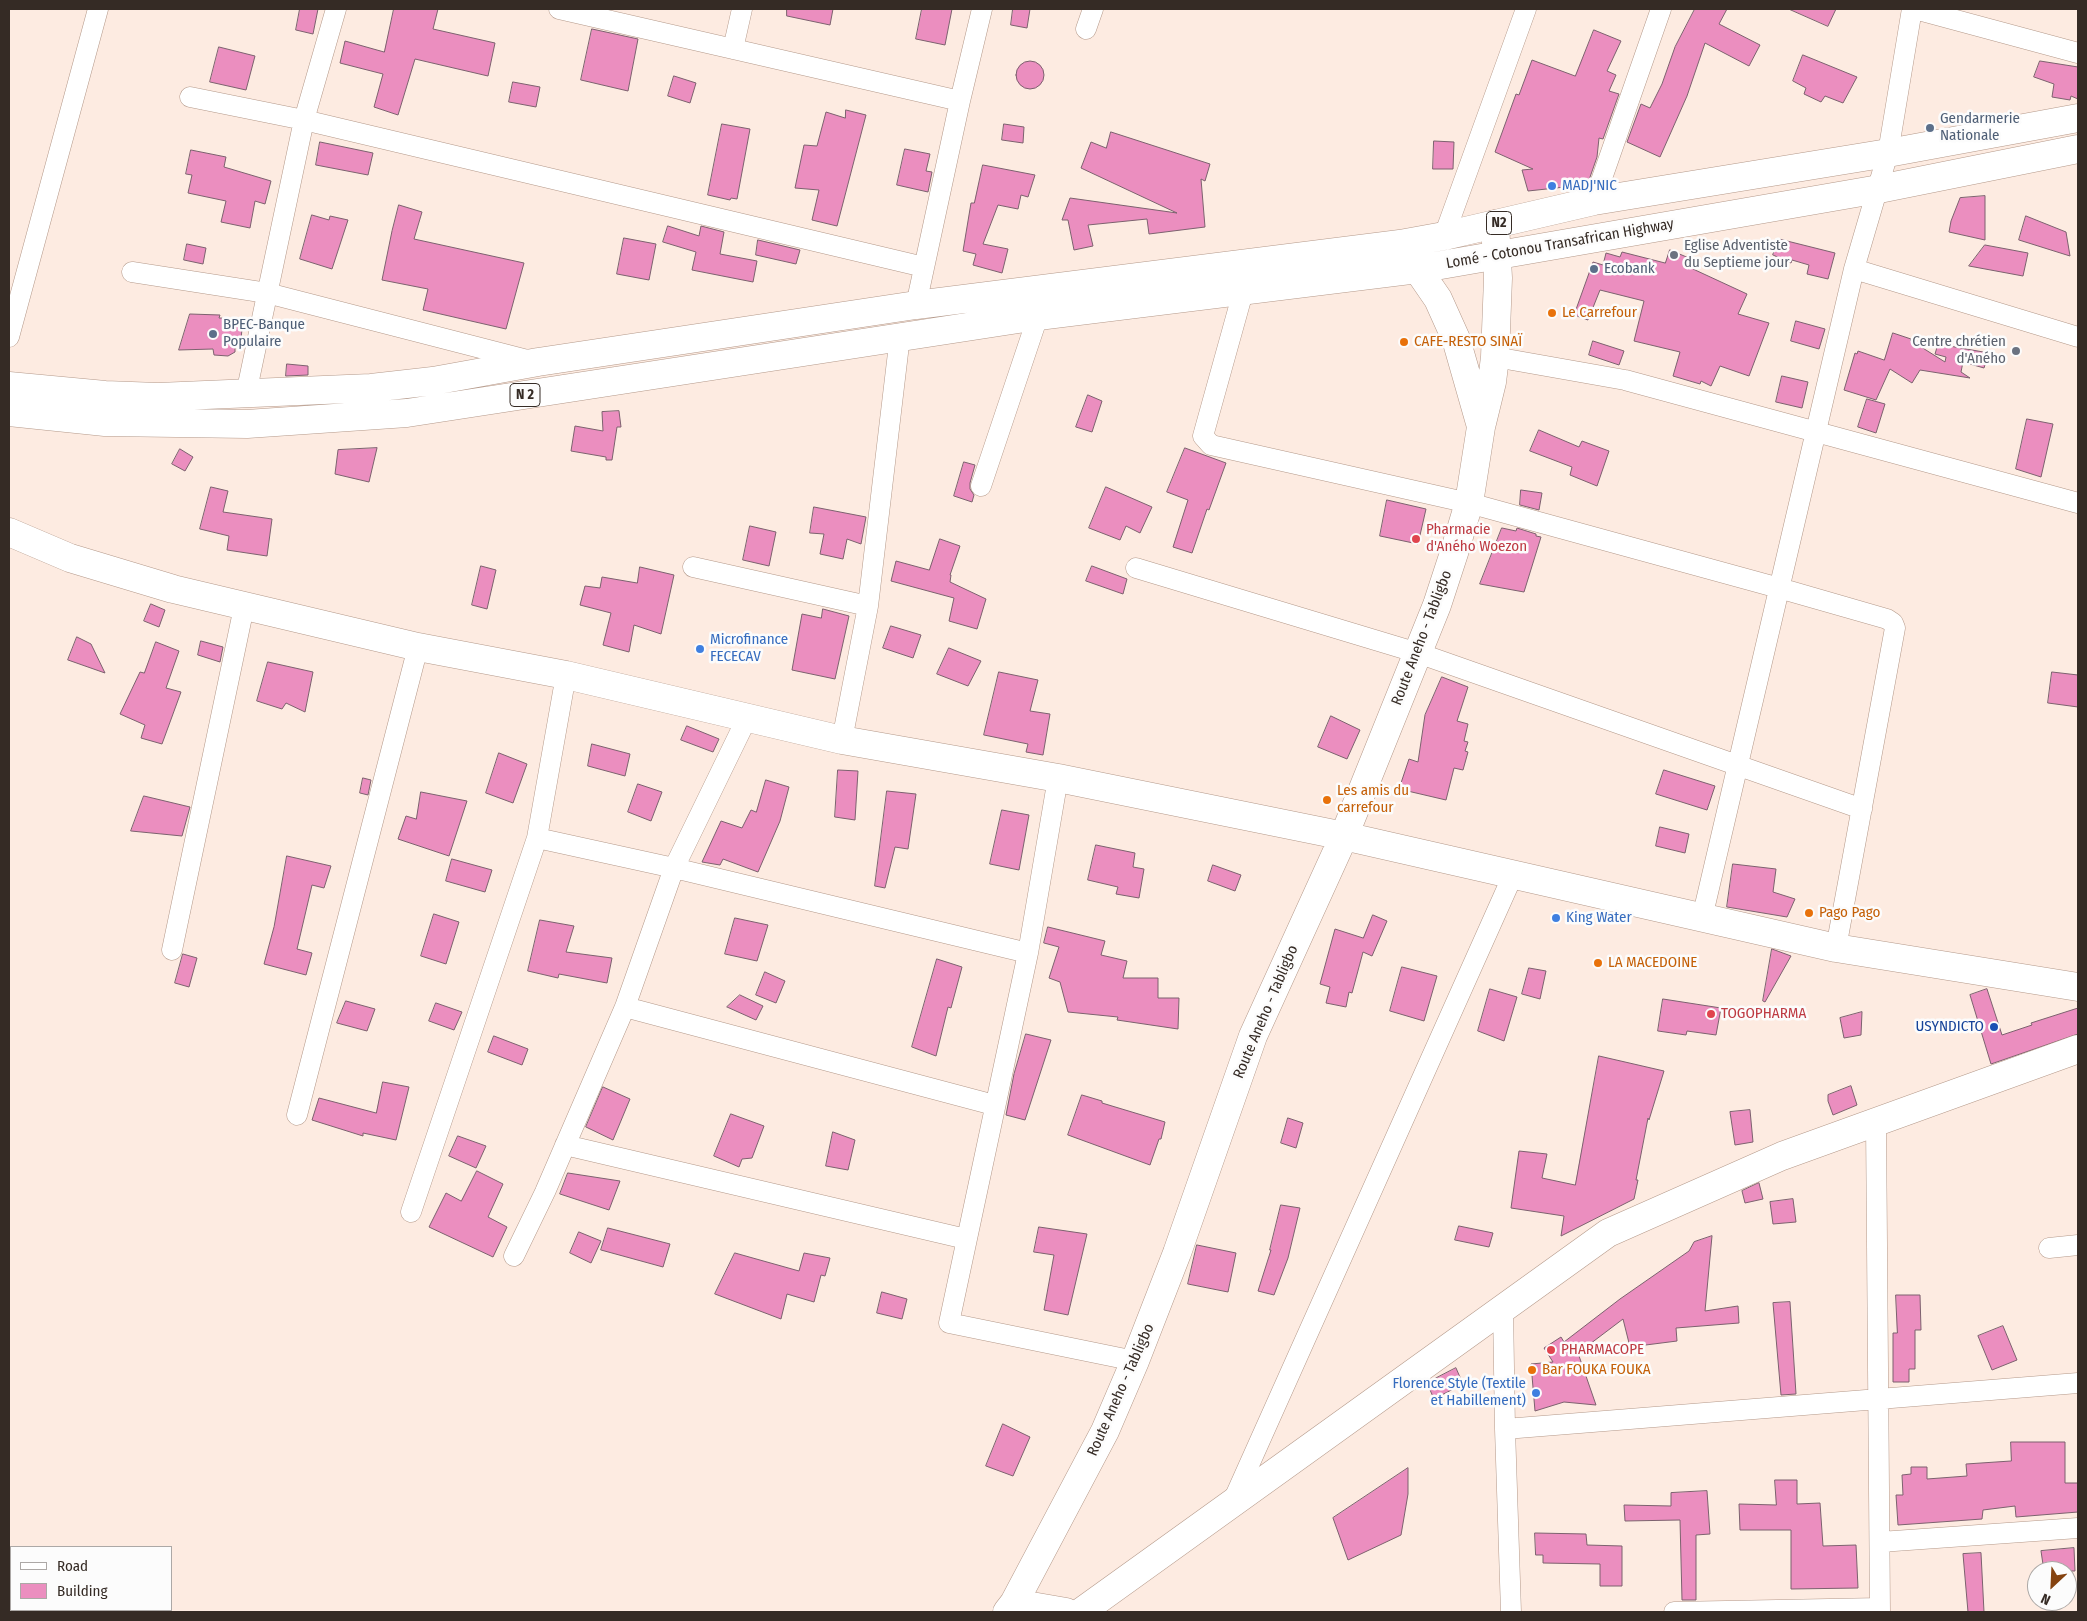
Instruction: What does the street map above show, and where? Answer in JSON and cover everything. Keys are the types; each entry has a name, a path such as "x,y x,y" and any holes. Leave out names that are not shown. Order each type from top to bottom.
{"main road":[{"name":"N2","path":"916,305 1400,244 1444,236 1594,201 1888,153 2078,118"},
{"name":"Lomé - Cotonou Transafrican Highway","path":"1038,316 1418,269 1879,190 2078,150"},
{"name":"Route Aneho - Tabligbo","path":"1010,1608 1105,1431 1136,1361 1177,1253 1253,1036 1344,836 1418,653 1454,553 1469,503 1481,427 1495,357 1498,278 1495,224"},
{"path":"1400,244 1438,299 1456,339 1481,427"},
{"name":"N 2","path":"9,386 105,395 158,397 371,388 916,305"},
{"name":"N 2","path":"9,412 105,422 247,424 354,418 407,413 1038,316"},
{"path":"9,532 79,561 163,586 244,607 418,647 566,675 842,740 1058,778 1344,836 1836,948 2078,987"},
{"path":"1081,1612 1608,1232 1782,1156 2078,1050"},
{"path":"1010,1608 1066,1612"}],"street":[{"path":"9,337 98,9"},
{"path":"246,394 304,120 336,9"},
{"path":"558,9 960,101"},
{"path":"733,49 742,9"},
{"path":"916,305 982,9"},
{"path":"1086,29 1093,9"},
{"path":"1444,236 1526,9"},
{"path":"1594,201 1661,9"},
{"path":"1702,918 1854,269 1879,190 1888,153 1914,9 2078,53"},
{"path":"190,97 304,120 924,267"},
{"path":"1854,269 2078,337"},
{"path":"132,272 267,294 538,362"},
{"path":"1242,292 1203,436 1210,445 1469,503 1779,588 1887,619 1893,623 1895,628 1836,948"},
{"path":"981,486 1038,316"},
{"path":"842,740 868,606 900,336"},
{"path":"1495,357 1625,380 2078,503"},
{"path":"693,567 868,606"},
{"path":"1136,568 1418,653 1862,809"},
{"path":"172,950 244,607"},
{"path":"297,1114 418,647"},
{"path":"411,1212 537,838 566,675"},
{"path":"514,1256 566,1145 625,1007 674,868 746,718"},
{"path":"1058,778 1028,953 949,1323 1136,1361"},
{"path":"537,838 674,868 1028,953"},
{"path":"1232,1503 1513,875"},
{"path":"625,1007 994,1106"},
{"path":"1674,1612 1880,1610 1880,1399 1876,1122"},
{"path":"566,1145 966,1238"},
{"path":"2049,1248 2078,1244"},
{"path":"1503,1308 1505,1429 1512,1612"},
{"path":"1505,1429 2078,1383"},
{"path":"1880,1542 2078,1528"}],"building":[{"path":"300,9 318,9 313,34 296,30"},
{"path":"394,9 438,9 433,29 495,43 488,76 415,59 398,115 374,107 383,74 340,63 345,41 384,52"},
{"path":"787,9 833,9 830,25 787,16"},
{"path":"922,9 952,9 945,45 916,39"},
{"path":"1013,9 1030,9 1027,28 1011,25"},
{"path":"1695,9 1727,9 1719,24 1760,45 1749,66 1705,43 1687,96 1660,157 1627,142 1641,104 1650,108 1662,84 1675,47"},
{"path":"1789,9 1836,9 1828,26"},
{"path":"592,29 638,39 628,91 581,80"},
{"path":"1594,30 1621,41 1607,71 1616,75 1609,91 1619,94 1603,139 1599,138 1597,157 1589,180 1565,187 1528,191 1522,170 1533,169 1495,152 1516,94 1519,95 1532,60 1575,76"},
{"path":"219,47 255,56 246,90 210,82"},
{"path":"1803,55 1857,77 1843,103 1825,96 1821,102 1804,94 1806,88 1793,81"},
{"path":"1030,61 1040,65 1044,75 1040,85 1030,89 1020,85 1016,75 1020,65"},
{"path":"2040,61 2078,67 2078,99 2071,96 2070,100 2052,97 2054,84 2034,77"},
{"path":"674,76 696,83 690,103 668,96"},
{"path":"513,82 540,87 536,107 509,102"},
{"path":"846,110 866,115 837,226 812,220 819,190 795,188 804,145 817,146 826,112 845,118"},
{"path":"722,124 750,129 737,199 731,198 730,200 708,195"},
{"path":"1004,124 1024,127 1023,143 1002,140"},
{"path":"1111,132 1210,164 1205,181 1201,179 1205,227 1149,234 1147,219 1088,225 1093,246 1074,250 1068,220 1062,220 1070,198 1177,213 1081,168 1091,142 1106,148"},
{"path":"1434,141 1454,142 1453,169 1433,169"},
{"path":"320,142 373,153 368,175 316,165"},
{"path":"905,149 930,154 926,171 932,172 928,192 897,185"},
{"path":"191,150 226,157 224,167 271,181 265,204 255,201 250,228 221,222 226,201 188,193 192,175 186,174"},
{"path":"983,165 1035,175 1028,197 1021,195 1018,209 998,205 983,244 1008,249 1002,273 973,265 976,254 963,251 971,203 974,203"},
{"path":"1985,196 1985,240 1949,232 1960,198"},
{"path":"399,205 422,212 414,239 524,263 506,329 423,310 428,289 382,280"},
{"path":"312,215 329,220 330,216 348,220 332,269 300,259"},
{"path":"2026,216 2066,232 2070,256 2019,240"},
{"path":"668,226 699,236 701,226 724,232 720,254 757,261 753,282 692,270 696,252 663,242"},
{"path":"624,238 656,244 649,280 617,274"},
{"path":"1779,239 1835,253 1828,279 1807,274 1809,265 1792,260 1791,263 1773,255"},
{"path":"758,240 800,250 796,264 756,255"},
{"path":"187,244 206,248 203,264 184,260"},
{"path":"1985,245 2028,253 2023,276 1969,266"},
{"path":"1670,250 1696,261 1693,269 1747,294 1738,314 1769,323 1749,376 1720,366 1711,386 1701,381 1700,384 1673,376 1680,352 1634,341 1644,301 1600,290 1588,320 1574,315 1593,262 1603,265 1606,253 1620,257 1622,252 1665,263"},
{"path":"190,314 220,315 219,318 243,319 241,339 235,339 235,352 228,356 214,355 213,349 179,350"},
{"path":"1796,321 1825,329 1819,349 1791,341"},
{"path":"1893,333 1911,339 1945,362 1946,357 1935,354 1938,344 1989,353 1984,368 1963,362 1961,372 1970,378 1920,370 1912,383 1890,369 1876,400 1844,390 1855,353 1857,354 1858,351 1884,360"},
{"path":"1593,341 1624,351 1619,365 1589,355"},
{"path":"287,364 308,366 308,375 286,376"},
{"path":"1782,376 1808,382 1802,408 1776,402"},
{"path":"1088,395 1102,401 1092,432 1076,427"},
{"path":"1867,399 1885,404 1876,433 1858,427"},
{"path":"619,411 621,427 617,427 612,460 606,460 606,457 571,451 575,426 603,431 602,412"},
{"path":"2027,419 2053,424 2041,477 2016,469"},
{"path":"1539,430 1579,447 1582,441 1609,451 1597,486 1570,475 1572,467 1530,451"},
{"path":"377,448 369,482 335,474 338,450"},
{"path":"1185,448 1226,463 1209,510 1207,509 1192,553 1173,547 1188,500 1167,492"},
{"path":"180,449 193,457 185,471 172,464"},
{"path":"964,462 975,465 970,483 970,489 974,495 972,502 954,496"},
{"path":"211,487 228,491 223,512 272,519 267,556 227,550 229,536 200,529"},
{"path":"1106,487 1152,507 1140,533 1126,526 1120,540 1089,528"},
{"path":"1521,490 1542,493 1539,510 1520,505"},
{"path":"1387,500 1426,509 1418,544 1380,536"},
{"path":"814,507 866,517 861,544 847,539 843,559 820,554 824,534 810,533"},
{"path":"750,526 776,532 769,566 743,560"},
{"path":"1502,528 1516,531 1517,528 1541,537 1524,592 1480,584"},
{"path":"940,539 960,546 950,575 950,582 986,599 977,629 949,621 954,598 891,581 896,561 929,570"},
{"path":"481,566 496,570 487,609 472,605"},
{"path":"1092,566 1127,579 1123,594 1086,581"},
{"path":"640,567 674,575 661,634 634,625 629,652 603,645 611,613 580,605 585,586 600,588 602,577 637,583"},
{"path":"151,604 165,610 159,627 144,621"},
{"path":"823,609 849,616 835,679 792,670 802,614 821,618"},
{"path":"891,626 921,635 913,658 883,648"},
{"path":"77,637 91,644 105,673 68,660"},
{"path":"201,641 223,647 220,662 198,655"},
{"path":"156,642 179,651 166,688 181,692 162,744 141,738 145,725 120,714 140,672 144,673"},
{"path":"949,648 981,661 968,686 937,674"},
{"path":"268,662 313,672 305,712 286,703 282,709 257,701"},
{"path":"999,672 1038,680 1030,711 1050,714 1043,755 1026,752 1028,744 984,735"},
{"path":"2052,672 2078,675 2078,707 2048,703"},
{"path":"1442,677 1468,687 1457,721 1468,724 1464,741 1468,742 1465,751 1468,752 1463,770 1454,768 1446,800 1399,789 1409,759 1418,762 1425,715"},
{"path":"1331,716 1360,730 1347,759 1318,747"},
{"path":"687,726 719,739 713,752 681,740"},
{"path":"592,744 630,754 625,776 588,766"},
{"path":"499,753 527,764 513,803 486,793"},
{"path":"838,770 858,771 855,820 835,817"},
{"path":"1664,770 1715,786 1707,810 1656,794"},
{"path":"363,778 371,780 368,795 360,793"},
{"path":"766,780 789,787 780,821 758,872 723,859 720,865 702,862 721,821 742,828 751,810 756,812"},
{"path":"638,784 662,792 651,821 628,812"},
{"path":"887,791 916,794 908,849 895,847 885,888 875,886"},
{"path":"421,792 467,801 449,856 398,839 406,816 416,819"},
{"path":"144,796 190,807 182,836 131,831"},
{"path":"1002,810 1029,815 1019,870 990,864"},
{"path":"1660,827 1689,834 1685,853 1656,846"},
{"path":"1096,845 1135,853 1133,867 1144,869 1139,898 1116,894 1118,887 1088,880"},
{"path":"287,856 331,866 324,888 312,885 297,949 312,953 306,975 264,964 274,927"},
{"path":"452,859 492,870 485,892 446,881"},
{"path":"1733,864 1776,869 1773,892 1795,899 1787,917 1727,907"},
{"path":"1213,865 1241,875 1235,891 1208,881"},
{"path":"434,914 459,922 446,964 421,956"},
{"path":"1373,915 1387,921 1372,956 1363,952 1352,993 1349,992 1346,1007 1326,1003 1330,987 1320,984 1335,929 1363,938"},
{"path":"735,918 768,925 757,961 725,954"},
{"path":"540,920 574,926 566,952 612,958 607,983 559,974 558,978 528,971"},
{"path":"1048,927 1105,941 1101,955 1127,961 1123,978 1158,978 1158,998 1179,998 1178,1029 1117,1020 1118,1017 1068,1012 1060,982 1049,978 1059,947 1044,943"},
{"path":"1772,949 1791,956 1765,1002 1763,1001"},
{"path":"183,954 197,958 189,987 175,983"},
{"path":"937,959 962,967 951,1008 948,1007 936,1056 912,1047"},
{"path":"1402,967 1437,976 1424,1021 1390,1011"},
{"path":"1529,968 1546,971 1540,999 1522,994"},
{"path":"765,972 785,981 776,1003 756,995"},
{"path":"1490,989 1517,997 1504,1041 1478,1031"},
{"path":"1987,989 2002,1035 2032,1025 2031,1023 2078,1008 2078,1034 1991,1064 1970,995"},
{"path":"740,995 763,1006 756,1020 727,1007"},
{"path":"1663,999 1721,1008 1716,1035 1687,1031 1686,1035 1658,1031"},
{"path":"346,1001 375,1009 367,1031 337,1023"},
{"path":"436,1003 462,1012 454,1030 429,1021"},
{"path":"1862,1012 1861,1035 1844,1038 1840,1018"},
{"path":"1026,1034 1051,1040 1025,1120 1006,1115 1014,1074"},
{"path":"494,1036 528,1049 522,1065 488,1052"},
{"path":"1599,1056 1664,1071 1649,1120 1648,1118 1634,1199 1561,1236 1564,1216 1511,1208 1519,1151 1547,1154 1542,1178 1575,1185"},
{"path":"383,1082 409,1087 396,1140 363,1133 363,1136 312,1120 319,1098 376,1113"},
{"path":"1851,1086 1857,1105 1833,1115 1828,1095"},
{"path":"603,1087 630,1099 613,1140 586,1127"},
{"path":"1082,1095 1165,1122 1161,1139 1159,1139 1150,1165 1068,1135"},
{"path":"1750,1110 1753,1142 1735,1145 1730,1112"},
{"path":"731,1114 764,1126 752,1158 742,1159 739,1167 714,1156"},
{"path":"1288,1118 1303,1123 1296,1148 1281,1143"},
{"path":"833,1132 855,1140 848,1170 826,1166"},
{"path":"458,1136 486,1146 476,1168 449,1156"},
{"path":"477,1171 503,1184 488,1217 507,1227 493,1257 429,1227 446,1193 461,1201"},
{"path":"568,1173 620,1181 609,1210 560,1194"},
{"path":"1759,1183 1763,1199 1745,1203 1742,1191"},
{"path":"1793,1199 1796,1222 1773,1224 1770,1202"},
{"path":"1281,1205 1300,1208 1288,1258 1274,1295 1258,1291 1271,1250"},
{"path":"1459,1226 1493,1233 1489,1247 1455,1240"},
{"path":"1039,1227 1087,1234 1068,1315 1044,1310 1054,1255 1034,1252"},
{"path":"608,1228 670,1244 663,1267 601,1250"},
{"path":"579,1232 601,1241 591,1263 570,1253"},
{"path":"1712,1236 1705,1311 1738,1306 1739,1323 1676,1328 1677,1341 1630,1347 1623,1319 1578,1353 1596,1405 1564,1402 1535,1411 1531,1364 1553,1362 1544,1348 1561,1337 1564,1342 1620,1299 1689,1251 1694,1242"},
{"path":"1197,1245 1236,1253 1228,1292 1188,1284"},
{"path":"735,1253 799,1271 804,1253 830,1258 825,1276 821,1275 814,1302 787,1294 781,1319 715,1294"},
{"path":"882,1292 907,1299 902,1319 877,1313"},
{"path":"1896,1295 1920,1295 1921,1330 1915,1330 1915,1369 1909,1369 1909,1382 1893,1382 1893,1333 1897,1333"},
{"path":"1790,1302 1796,1394 1781,1395 1773,1303"},
{"path":"2003,1326 2017,1360 1992,1370 1978,1336"},
{"path":"1456,1368 1463,1384 1434,1399 1427,1383"},
{"path":"1003,1424 1030,1437 1013,1476 986,1466"},
{"path":"2011,1442 2065,1442 2065,1483 2078,1483 2078,1512 2016,1517 2015,1506 1983,1510 1982,1519 1898,1525 1896,1495 1903,1495 1902,1475 1911,1474 1911,1467 1927,1467 1927,1479 1967,1476 1966,1464 2011,1461"},
{"path":"1408,1468 1408,1494 1401,1535 1348,1560 1333,1518"},
{"path":"1775,1480 1797,1480 1797,1504 1820,1503 1823,1546 1856,1545 1858,1588 1791,1589 1791,1530 1740,1530 1739,1504 1776,1505"},
{"path":"1707,1491 1710,1534 1696,1535 1696,1600 1682,1600 1680,1520 1625,1521 1624,1505 1671,1506 1671,1493"},
{"path":"1535,1533 1586,1534 1587,1545 1622,1546 1622,1586 1600,1586 1600,1564 1543,1563 1543,1555 1536,1555"},
{"path":"2074,1548 2075,1561 2042,1561 2041,1551"},
{"path":"1981,1553 1984,1612 1968,1612 1963,1554"}],"place":[{"name":"Gendarmerie Nationale","path":"1930,128"},
{"name":"MADJ'NIC","path":"1552,186"},
{"name":"Eglise Adventiste du Septieme jour","path":"1674,255"},
{"name":"Ecobank","path":"1594,269"},
{"name":"Le Carrefour","path":"1552,313"},
{"name":"BPEC-Banque Populaire","path":"213,334"},
{"name":"CAFE-RESTO SINAÏ","path":"1404,342"},
{"name":"Centre chrétien d'Aného","path":"2016,351"},
{"name":"Pharmacie d'Aného Woezon","path":"1416,539"},
{"name":"Microfinance FECECAV","path":"700,649"},
{"name":"Les amis du carrefour","path":"1327,800"},
{"name":"Pago Pago","path":"1809,913"},
{"name":"King Water","path":"1556,918"},
{"name":"LA MACEDOINE","path":"1598,963"},
{"name":"TOGOPHARMA","path":"1711,1014"},
{"name":"USYNDICTO","path":"1994,1027"},
{"name":"PHARMACOPE","path":"1551,1350"},
{"name":"Bar FOUKA FOUKA","path":"1532,1370"},
{"name":"Florence Style (Textile et Habillement)","path":"1536,1393"}]}
